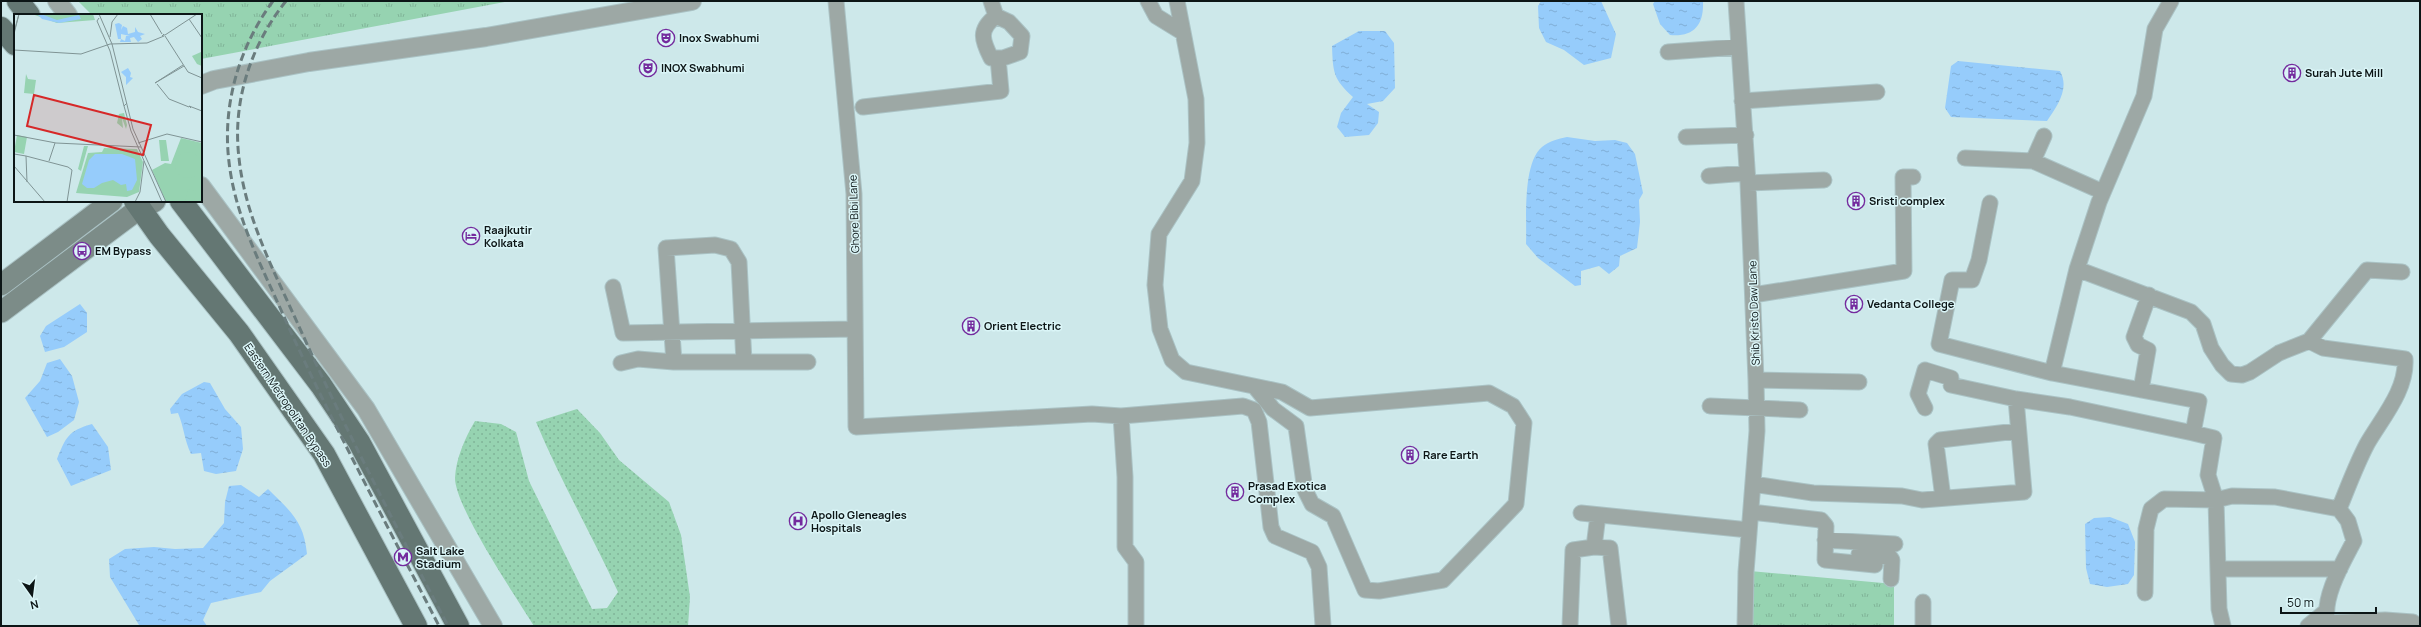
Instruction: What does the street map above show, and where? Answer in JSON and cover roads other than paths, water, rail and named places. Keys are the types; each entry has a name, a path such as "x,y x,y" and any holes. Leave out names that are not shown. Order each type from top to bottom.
{"main road":[{"path":"18,1 29,14"},
{"path":"1,28 14,43"},
{"path":"1,285 111,202"},
{"path":"182,202 321,385 355,436 458,626"},
{"path":"1,312 144,204"},
{"name":"Eastern Metropolitan Bypass","path":"144,204 159,235 239,333 324,454 416,626"}],"street":[{"path":"57,1 67,14"},
{"path":"202,85 214,80 309,62 486,37 692,1"},
{"name":"Ghore Bibi Lane","path":"836,1 854,194 856,427 1092,414 1121,416"},
{"path":"991,1 996,16 1009,22 1022,36 1020,52 998,58 991,58 985,47 983,33 986,24 996,16"},
{"path":"1148,1 1156,16 1182,32"},
{"path":"1177,1 1196,98 1197,143 1192,181 1159,234 1155,285 1160,329 1172,360 1186,372 1282,392 1310,408 1488,393 1513,406 1524,423 1516,504 1443,580 1378,591 1366,590 1333,516 1312,504 1305,490 1296,426 1273,409 1255,387"},
{"name":"Shib Kristo Daw Lane","path":"1736,1 1742,101 1746,135 1757,408 1749,530 1745,626"},
{"path":"2052,373 2077,269 2103,192 2144,96 2155,29 2171,1"},
{"path":"1668,52 1738,47"},
{"path":"863,106 1000,91 998,58"},
{"path":"1742,101 1877,92"},
{"path":"1686,137 1746,135"},
{"path":"2032,161 2044,136"},
{"path":"1965,158 2032,161 2103,192"},
{"path":"1709,176 1824,180"},
{"path":"1753,295 1904,271 1903,177 1914,177"},
{"path":"202,187 366,409 493,626"},
{"path":"1990,203 1979,260 1972,280 1952,280 1939,344 2052,373 2200,401 2193,433"},
{"path":"674,362 666,248 715,245 731,249 739,262 741,331 744,362"},
{"path":"2077,269 2191,312 2203,324 2212,348 2222,365 2232,374 2242,375 2250,372 2279,353 2309,341 2367,270 2402,272"},
{"path":"612,287 624,333 855,329"},
{"path":"2140,390 2148,350 2138,345 2134,337 2149,295"},
{"path":"2309,341 2323,348 2405,359 2406,373 2389,408 2354,471 2339,509"},
{"path":"621,363 638,360 674,362 808,362"},
{"path":"1925,408 1918,394 1925,370 1951,378 1951,385 2016,399 2070,407 2214,438 2208,475 2216,500 2219,610 2223,626"},
{"path":"1756,380 1859,382"},
{"path":"1753,484 1813,492 1902,496 1922,500 2024,492 2017,431 2016,399"},
{"path":"1136,626 1136,562 1125,547 1125,476 1121,416 1243,406 1254,410 1259,422 1271,527 1275,536 1312,552 1319,567 1323,626"},
{"path":"1710,406 1800,410"},
{"path":"1296,426 1310,408"},
{"path":"1943,498 1936,444 1940,440 2017,431"},
{"path":"2144,593 2146,528 2151,509 2164,499 2216,500 2232,496 2275,497 2339,509 2348,521 2354,541 2340,569 2325,612 2308,626"},
{"path":"1751,512 1821,520 1826,526 1825,560 1828,562 1875,565"},
{"path":"1581,513 1749,530"},
{"path":"1594,547 1598,514"},
{"path":"1825,546 1895,544"},
{"path":"1825,546 1888,556 1892,560 1891,578"},
{"path":"1570,626 1573,550 1594,547 1610,548 1619,626"},
{"path":"2218,569 2340,569"},
{"path":"1923,602 1923,626"},
{"path":"2325,612 2328,623 2385,620 2413,622 2417,626"}],"water":[{"path":"1541,1 1601,1 1616,34 1611,58 1584,65 1564,50 1546,42 1539,28 1538,6"},
{"path":"1655,1 1703,1 1702,17 1696,28 1691,31 1685,34 1670,35 1660,24 1653,4"},
{"path":"1359,31 1385,31 1394,43 1395,88 1383,101 1367,104 1379,112 1378,123 1369,135 1345,137 1337,127 1341,113 1353,97 1341,85 1335,74 1332,46"},
{"path":"1958,61 2060,71 2064,84 2063,91 2055,109 2047,121 1951,117 1945,108 1951,66"},
{"path":"1567,137 1595,141 1615,140 1627,143 1635,154 1643,193 1639,200 1640,222 1637,248 1620,256 1619,266 1609,274 1599,266 1581,271 1581,285 1575,286 1538,258 1526,244 1526,207 1528,179 1531,166 1542,147 1557,139"},
{"path":"80,304 87,313 87,332 64,347 45,352 40,336 46,326"},
{"path":"60,359 72,376 79,402 74,420 58,432 47,437 25,398 40,381 47,363"},
{"path":"204,382 210,383 225,409 241,427 243,449 236,471 216,474 204,471 201,453 191,454 178,413 171,414 170,409 182,394"},
{"path":"92,424 108,447 111,470 71,486 57,459 63,445 73,432"},
{"path":"241,485 259,497 268,489 283,504 295,517 303,533 307,554 270,581 261,592 211,603 203,620 207,626 139,625 110,577 109,559 125,549 154,547 175,549 203,548 224,523 225,502 229,486"},
{"path":"2110,517 2128,524 2135,542 2134,575 2128,584 2107,587 2090,584 2086,568 2085,524 2094,518"}],"railway":[{"path":"273,1 261,19 242,57 231,98 227,141 232,182 237,201 249,238 318,390 439,626"},
{"path":"286,1 263,36 254,55 242,95 238,116 238,137 242,180 247,201 261,242 315,361 370,475 448,626"}],"place":[{"name":"Inox Swabhumi","path":"666,38"},
{"name":"INOX Swabhumi","path":"648,68"},
{"name":"Surah Jute Mill","path":"2292,73"},
{"name":"Sristi complex","path":"1856,201"},
{"name":"Raajkutir Kolkata","path":"471,236"},
{"name":"EM Bypass","path":"82,251"},
{"name":"Vedanta College","path":"1854,304"},
{"name":"Orient Electric","path":"971,326"},
{"name":"Rare Earth","path":"1410,455"},
{"name":"Prasad Exotica Complex","path":"1235,492"},
{"name":"Apollo Gleneagles Hospitals","path":"798,521"},
{"name":"Salt Lake Stadium","path":"403,557"}]}
